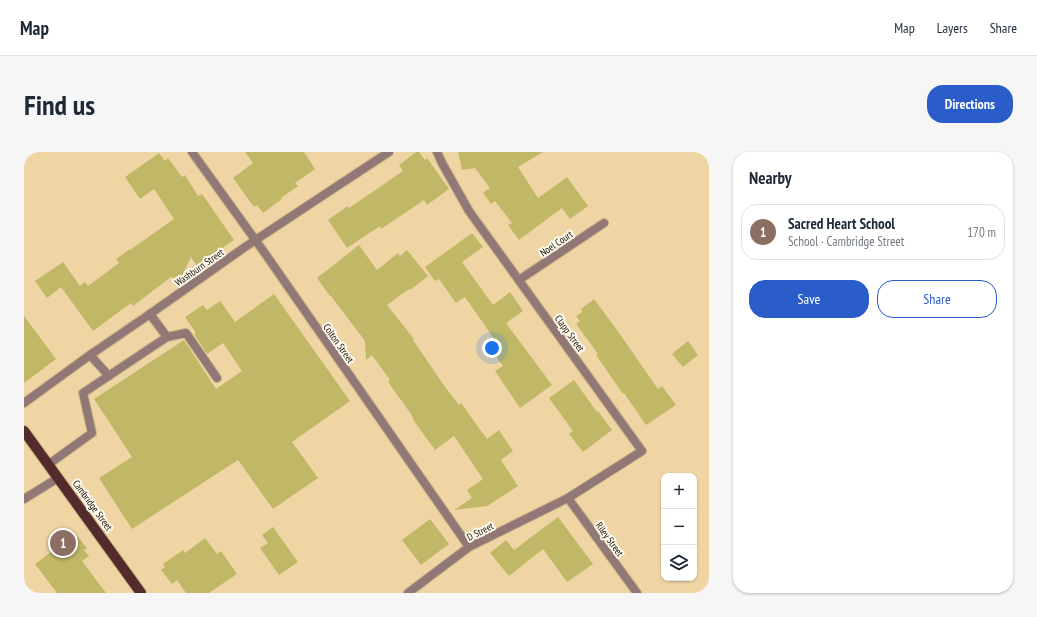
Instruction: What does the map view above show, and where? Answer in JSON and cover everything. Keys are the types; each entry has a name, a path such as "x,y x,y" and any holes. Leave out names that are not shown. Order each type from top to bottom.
{"main road":[{"name":"Cambridge Street","path":"24,431 141,593"}],"street":[{"name":"Colton Street","path":"192,152 256,240 469,547"},
{"name":"Washburn Street","path":"24,403 90,355 256,240 389,152"},
{"name":"Clapp Street","path":"437,152 469,210 642,451 568,498"},
{"name":"Noel Court","path":"519,280 604,223"},
{"path":"150,314 167,337"},
{"path":"49,464 92,433 83,393 167,337 186,333 217,378"},
{"path":"90,355 109,376"},
{"path":"24,499 58,478"},
{"name":"D Street","path":"408,593 469,547 568,498"},
{"name":"Riley Street","path":"568,498 636,593"}],"building":[{"path":"245,152 304,152 315,169 295,183 298,186 263,213 257,205 254,207 233,178 253,163"},
{"path":"416,152 419,152 425,160 427,158 449,189 427,205 424,200 381,229 380,226 347,248 328,220 348,206 349,208 403,171 399,165"},
{"path":"458,152 543,152 518,167 538,198 567,177 588,206 570,219 562,208 519,240 508,225 512,223 495,201 491,204 483,193 490,188 475,168 462,170"},
{"path":"159,153 165,161 168,158 182,177 185,175 198,196 202,194 234,240 197,266 191,257 182,276 177,279 171,277 133,306 131,303 93,331 61,287 47,298 35,281 63,262 80,286 85,282 88,286 119,263 116,259 174,219 154,189 140,199 125,177"},
{"path":"472,233 483,247 462,262 493,305 510,292 523,311 506,323 552,385 520,408 495,371 503,366 490,348 497,343 465,297 456,303 439,279 435,281 425,267"},
{"path":"359,245 377,270 398,253 400,256 407,250 428,276 387,305 414,339 413,340 443,384 459,405 461,403 487,439 499,430 513,451 501,460 518,486 487,506 454,510 472,498 467,490 483,479 454,436 435,450 388,382 390,380 372,355 366,360 365,341 317,278"},
{"path":"274,294 350,401 292,442 318,478 273,509 238,460 132,529 99,478 132,457 94,399 184,340 216,389 242,371 223,343 207,354 194,334 196,333 185,317 203,305 207,310 220,301 235,322"},
{"path":"594,299 658,389 662,386 676,405 646,425 624,393 623,394 596,355 598,354 576,324 580,321 576,316 582,312 581,309"},
{"path":"24,316 56,359 24,383"},
{"path":"688,341 698,355 683,367 672,354"},
{"path":"574,380 612,430 583,452 569,434 573,431 549,398"},
{"path":"558,517 593,564 567,582 543,549 509,576 490,553 506,540 514,550"},
{"path":"430,519 449,544 421,565 402,540"},
{"path":"273,527 298,562 279,575 260,548 268,543 262,535"},
{"path":"78,537 87,548 84,550 89,556 82,561 106,593 57,593 35,564 66,541 68,544"},
{"path":"205,538 217,554 221,551 237,574 209,593 186,593 177,580 172,584 161,570 165,567 163,564 183,550 185,553"}],"place":[{"name":"Sacred Heart School","path":"63,543"}]}
